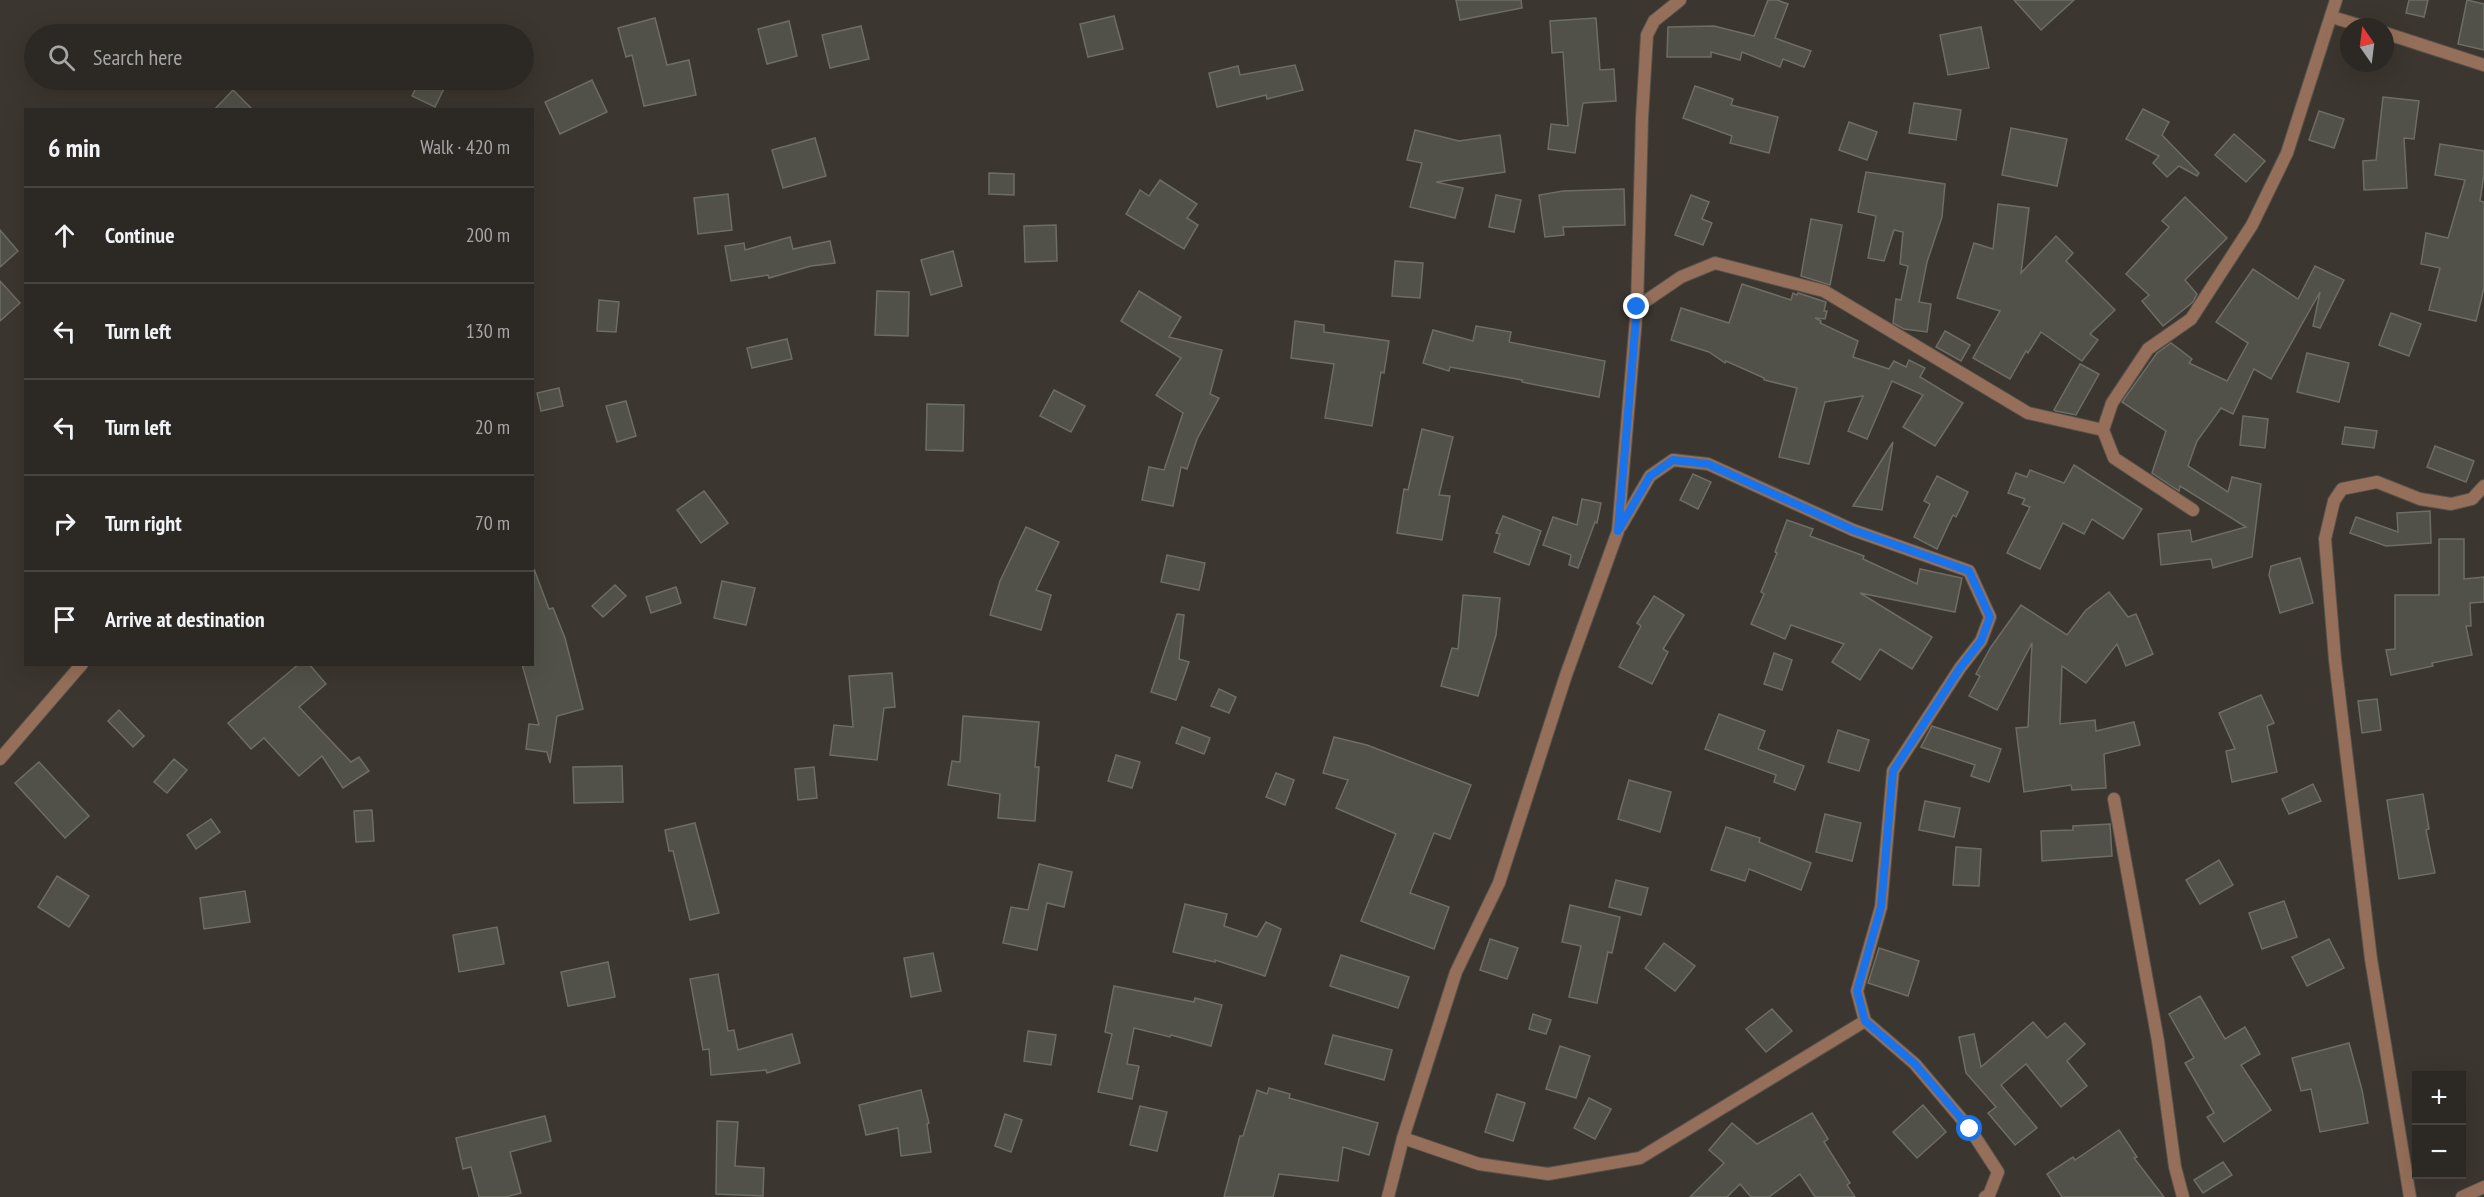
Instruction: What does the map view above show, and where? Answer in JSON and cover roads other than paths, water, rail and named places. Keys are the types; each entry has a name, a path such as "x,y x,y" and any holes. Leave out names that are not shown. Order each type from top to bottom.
{"street":[{"path":"1618,531 1637,307 1642,118 1647,35 1654,21 1680,0"},
{"path":"2193,510 2114,459 2103,430 2112,403 2148,349 2191,319 2252,225 2287,153 2336,0"},
{"path":"2332,17 2340,19"},
{"path":"2394,36 2484,65"},
{"path":"1637,307 1681,277 1715,263 1824,291 2028,413 2103,430"},
{"path":"1388,1197 1403,1138 1456,972 1499,883 1566,675 1618,531 1650,476 1673,460 1708,464 1853,530 1969,571 1990,617 1981,641 1960,668 1893,771 1881,907 1857,991 1865,1021 1915,1064 1970,1129 1998,1172 1989,1195 1985,1197"},
{"path":"2410,1197 2371,959 2335,660 2325,539 2334,501 2342,489 2377,482 2420,499 2451,504 2472,499 2484,486"},
{"path":"0,759 80,666"},
{"path":"2114,800 2158,1041 2175,1167 2183,1197"},
{"path":"1403,1138 1479,1164 1548,1174 1640,1158 1865,1021"},
{"path":"2462,1197 2484,1187"}]}
